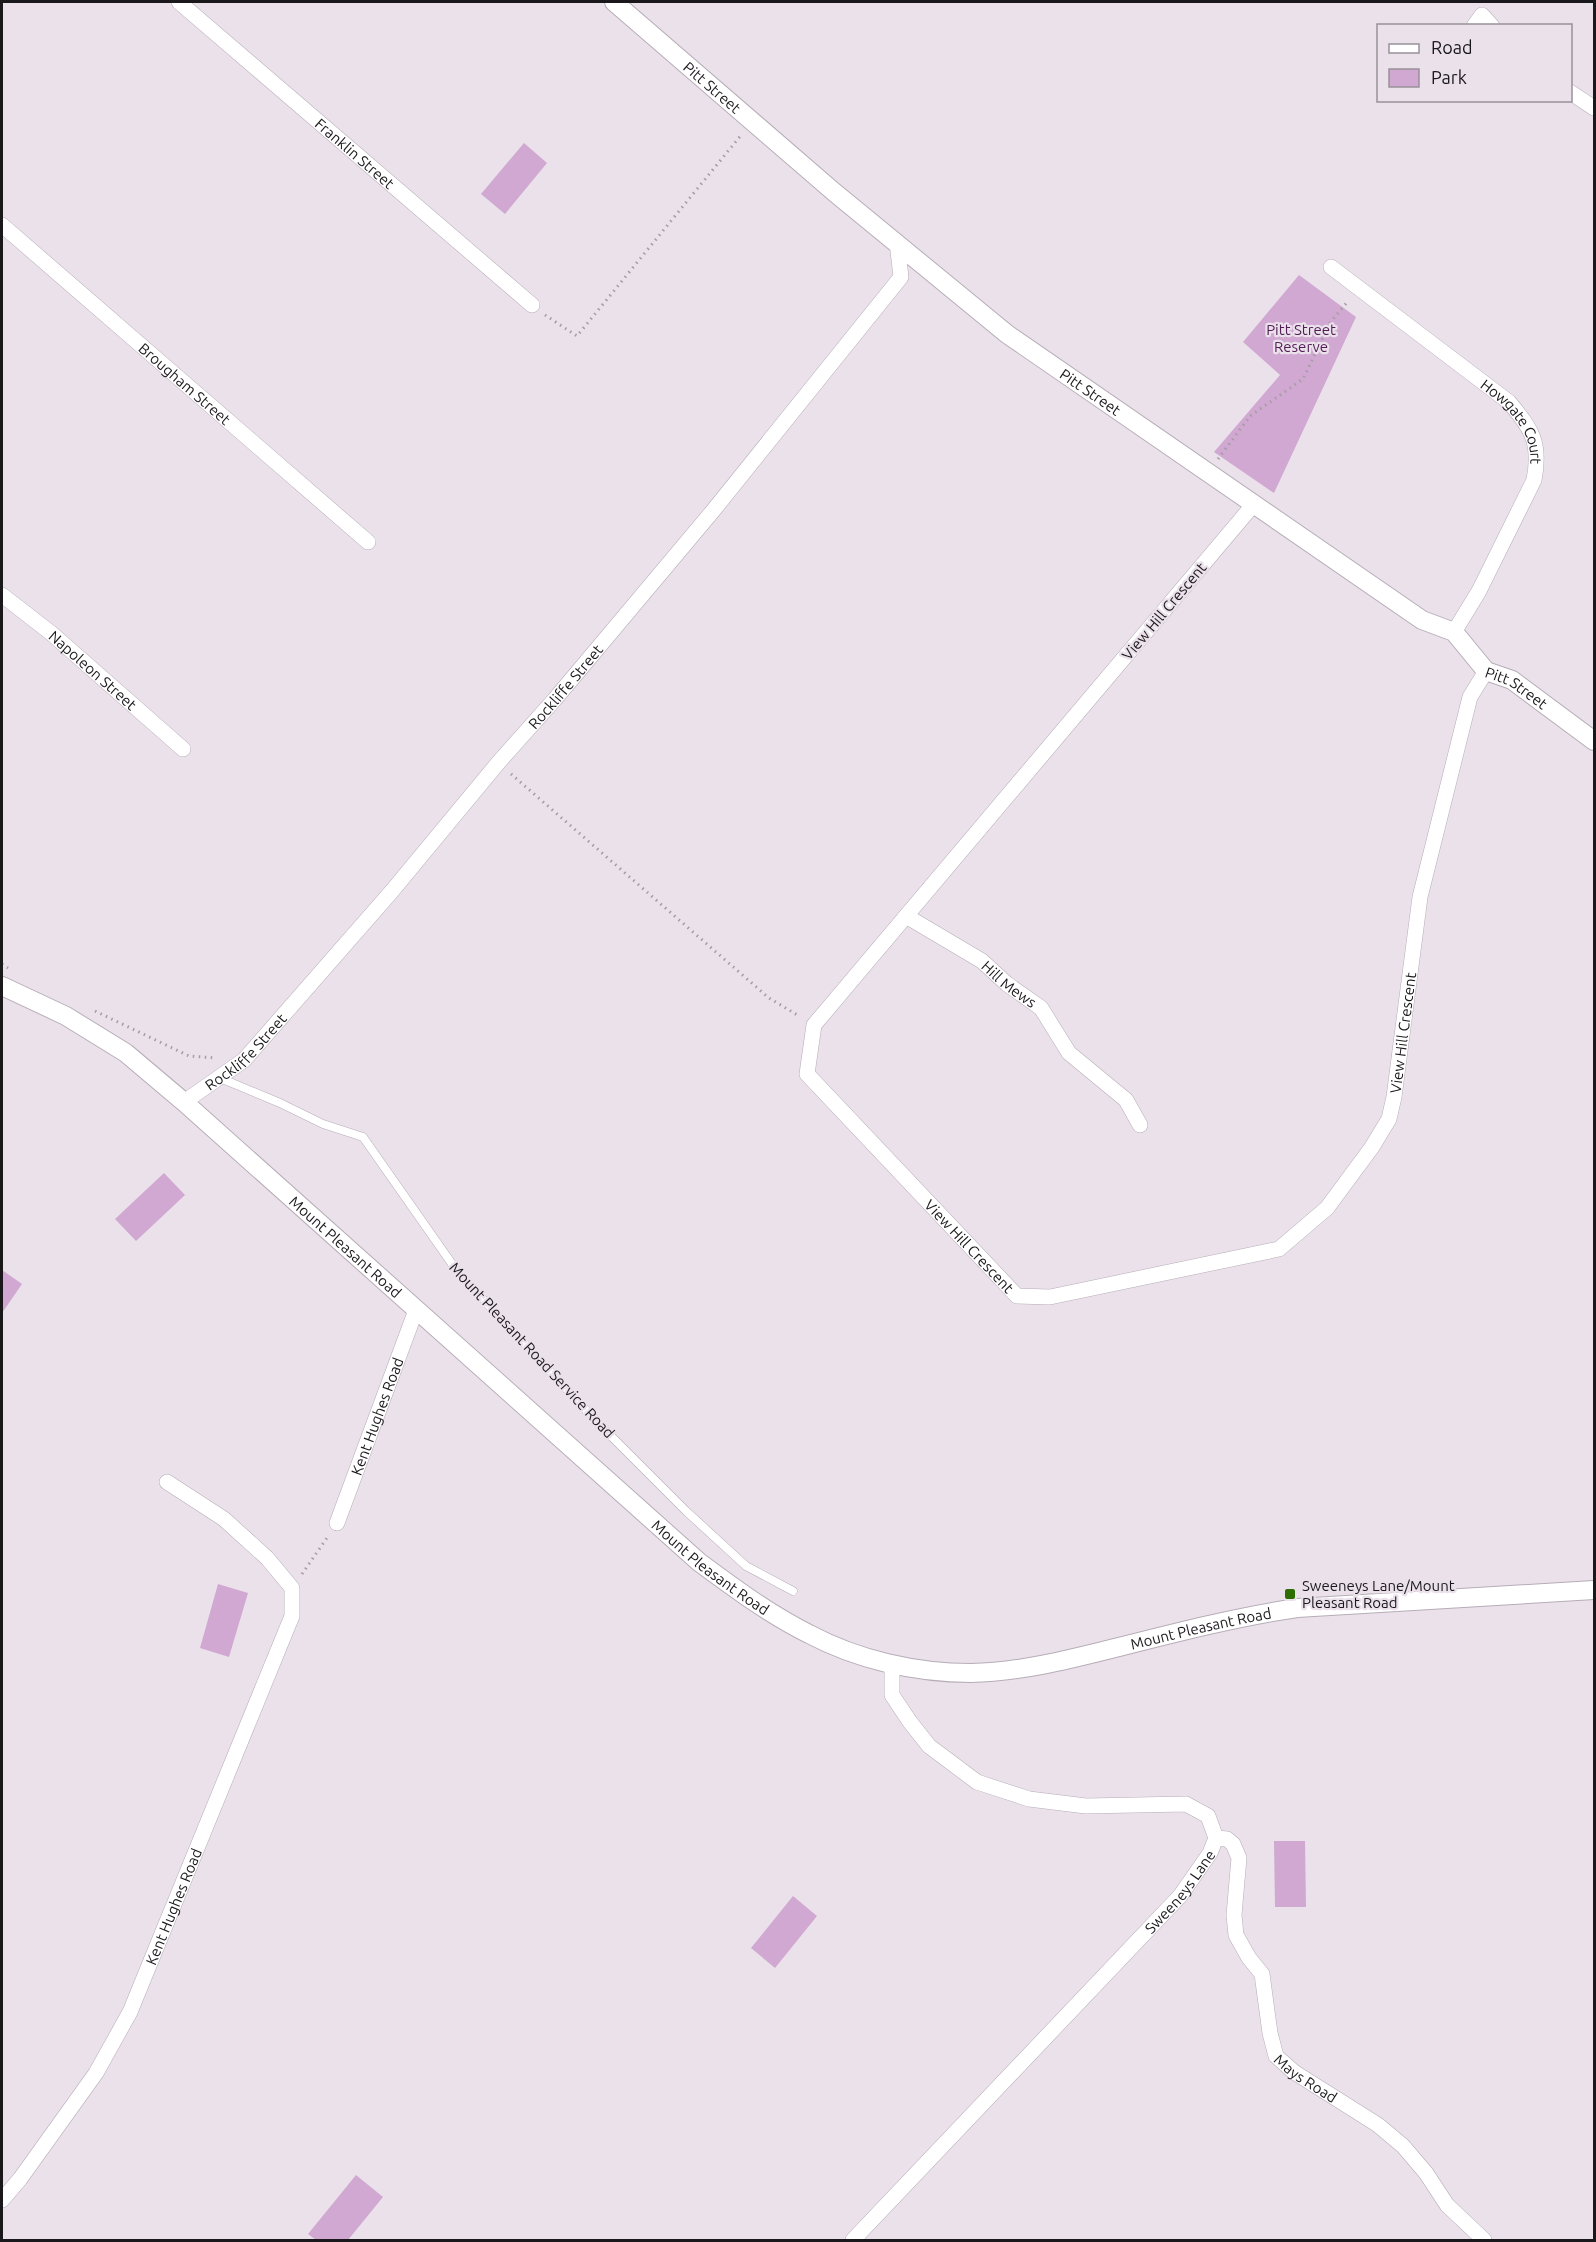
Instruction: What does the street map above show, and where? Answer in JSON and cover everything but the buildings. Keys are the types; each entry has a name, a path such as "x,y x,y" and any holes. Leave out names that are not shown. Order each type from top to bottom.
{"street":[{"name":"Franklin Street","path":"179,2 532,305"},
{"name":"Pitt Street","path":"614,2 834,192 1007,334 1422,620 1454,632 1486,671 1512,680 1594,741"},
{"path":"1475,24 1482,15 1490,24"},
{"path":"1572,93 1594,108"},
{"name":"Brougham Street","path":"2,225 368,542"},
{"name":"Rockliffe Street","path":"184,1102 244,1060 384,900 712,512 901,277 897,242"},
{"name":"Howgate Court","path":"1331,267 1509,402 1524,420 1534,439 1538,460 1534,480 1479,591 1454,632"},
{"name":"View Hill Crescent","path":"1254,504 814,1025 807,1074 1017,1296 1050,1297 1279,1249 1327,1208 1372,1147 1389,1119 1394,1097 1420,897 1470,697 1486,671"},
{"name":"Napoleon Street","path":"2,595 51,633 183,749"},
{"name":"Hill Mews","path":"906,916 982,961 1007,984 1041,1008 1069,1053 1125,1100 1140,1125"},
{"name":"Mount Pleasant Road","path":"2,986 66,1016 126,1053 184,1102 699,1562 752,1601 810,1635 852,1653 930,1671 972,1673 1019,1669 1061,1661 1261,1613 1594,1590"},
{"name":"Kent Hughes Road","path":"337,1523 416,1310"},
{"path":"167,1482 224,1519 267,1558 292,1588"},
{"name":"Kent Hughes Road","path":"2,2200 20,2179 96,2073 130,2012 292,1616 292,1588"},
{"name":"Sweeneys Lane","path":"853,2241 1180,1896 1210,1853 1216,1838 1208,1816 1186,1804 1086,1806 1029,1799 977,1782 929,1746 909,1722 892,1695 892,1664"},
{"name":"Mays Road","path":"1216,1838 1227,1839 1233,1844 1239,1858 1234,1914 1236,1935 1249,1958 1262,1974 1270,2032 1276,2056 1294,2072 1378,2125 1403,2146 1426,2173 1447,2205 1484,2241"}],"lane":[{"name":"Mount Pleasant Road Service Road","path":"219,1078 280,1103 323,1124 363,1137 457,1270 597,1422 686,1511 746,1566 792,1591"}],"path":[{"path":"532,305 577,336 753,121"},
{"path":"1208,473 1250,416 1303,379 1330,323 1359,288"},
{"path":"498,763 769,998 814,1025"},
{"path":"2,964 12,969"},
{"path":"90,1009 189,1056 244,1060"},
{"path":"292,1588 337,1523"}],"green space":[{"path":"524,143 547,163 505,214 481,194"},
{"name":"Pitt Street Reserve","path":"1299,275 1356,317 1274,493 1214,452 1280,375 1243,342"},
{"path":"164,1173 185,1195 136,1241 115,1219"},
{"path":"2,1270 22,1284 2,1313"},
{"path":"218,1584 248,1593 229,1657 200,1648"},
{"path":"1274,1841 1305,1841 1306,1907 1275,1907"},
{"path":"793,1896 817,1916 775,1968 751,1948"},
{"path":"356,2175 383,2197 348,2240 316,2240 308,2234"}],"place":[{"name":"Sweeneys Lane/Mount Pleasant Road","path":"1290,1594"}]}
